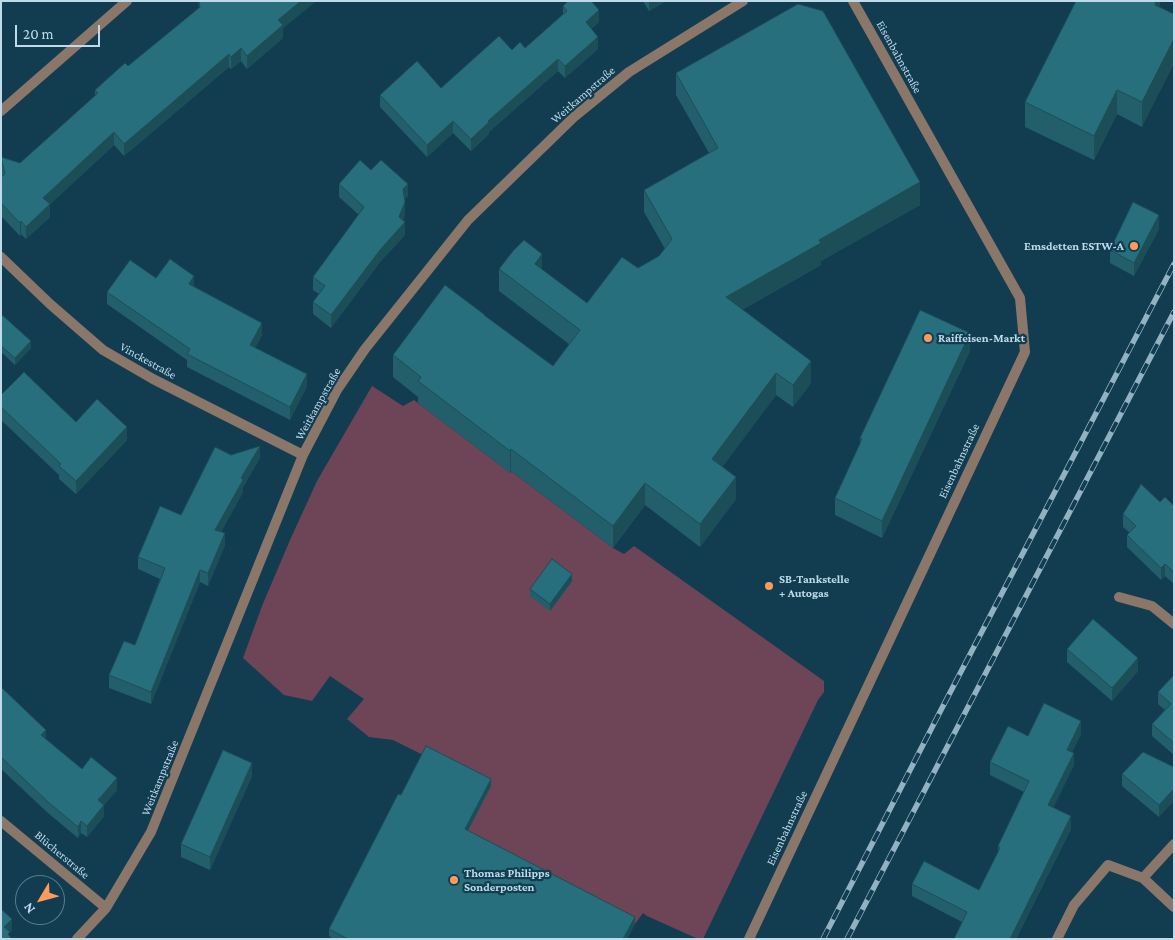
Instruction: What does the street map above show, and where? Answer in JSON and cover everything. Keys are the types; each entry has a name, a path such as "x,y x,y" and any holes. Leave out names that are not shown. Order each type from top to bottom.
{"street":[{"path":"1,112 127,1"},
{"name":"Weitkampstraße","path":"77,939 106,908 151,832 303,455 337,390 365,349 468,220 575,116 629,72 743,1"},
{"name":"Eisenbahnstraße","path":"749,939 1025,352 1020,298 853,1"},
{"name":"Vinckestraße","path":"1,257 50,304 103,350 153,379 303,455"},
{"path":"1119,597 1152,606 1174,624"},
{"name":"Blücherstraße","path":"1,821 106,908"},
{"path":"1143,878 1174,844"},
{"path":"1057,939 1074,905 1108,866 1143,878 1174,907"}],"shaded area":[{"path":"372,386 403,406 414,400 613,548 624,554 634,546 824,681 824,692 818,700 703,939 698,939 643,913 635,924 465,836 426,753 421,754 393,740 369,737 347,719 364,699 330,676 312,701 284,695 243,658 262,606 317,481"}],"building":[{"path":"199,1 301,1 278,20 283,25 247,56 241,48 231,57 229,54 124,144 114,132 43,198 50,204 26,227 21,221 20,223 1,203 1,177 5,174 1,157 20,163 98,93 95,90 125,63 128,66 200,7"},
{"path":"568,1 591,1 599,10 586,22 598,37 565,66 558,59 488,121 471,139 453,121 427,145 380,95 417,61 441,88 499,36 512,50 520,42 525,48 567,11 563,6"},
{"path":"1076,1 1156,1 1155,5 1174,14 1174,39 1142,102 1117,90 1094,136 1025,102"},
{"path":"798,4 823,11 920,182 819,240 821,243 726,297 811,361 793,385 776,373 712,459 736,477 700,524 645,483 613,526 418,381 421,377 393,355 445,285 553,366 580,330 499,269 524,240 542,254 535,264 587,303 622,257 638,268 659,256 672,239 644,190 718,148 676,73"},
{"path":"360,160 371,170 381,160 408,184 403,189 405,202 399,217 405,222 380,250 331,315 313,302 325,286 313,277 364,207 339,184"},
{"name":"Emsdetten ESTW-A","path":"1133,202 1159,215 1134,263 1110,250"},
{"path":"170,259 194,276 189,284 262,323 250,345 307,374 290,407 187,354 190,349 107,292 130,260 156,278"},
{"path":"920,310 970,333 882,521 835,498 862,439 860,438"},
{"path":"1,314 31,341 15,358 1,346"},
{"path":"24,372 76,422 97,399 127,427 76,481 59,466 61,464 1,407 1,395"},
{"path":"260,446 241,478 243,480 215,530 225,533 208,573 200,570 151,692 109,675 124,641 135,645 165,568 138,557 160,506 181,515 215,447 231,455"},
{"path":"1141,484 1160,502 1165,497 1174,506 1174,572 1165,564 1161,568 1127,535 1136,526 1123,514"},
{"path":"552,559 572,574 550,604 530,589"},
{"path":"1093,619 1138,658 1112,688 1067,649"},
{"path":"1174,675 1174,743 1152,724 1171,704 1158,692"},
{"path":"1,687 46,730 41,735 82,769 91,757 117,778 98,800 104,805 87,826 81,821 78,827 48,802 1,757"},
{"path":"1044,703 1081,721 1067,750 1074,753 1048,805 1071,816 1010,939 954,939 967,912 912,884 924,861 979,890 1000,848 998,846 1029,781 990,762 1008,726 1028,736"},
{"name":"Thomas Philipps Sonderposten","path":"426,746 491,779 465,829 635,917 623,939 348,939 329,929 398,794 401,795"},
{"path":"223,750 252,763 210,857 181,844"},
{"path":"1143,752 1174,767 1174,789 1159,805 1122,774"},
{"path":"1,909 12,919 4,927 10,932 8,934 10,939 1,939"}],"railway":[{"path":"823,939 1174,264"},
{"path":"847,939 1174,312"}],"place":[{"name":"Emsdetten ESTW-A","path":"1134,246"},
{"name":"Raiffeisen-Markt","path":"928,338"},
{"name":"SB-Tankstelle + Autogas","path":"769,586"},
{"name":"Thomas Philipps Sonderposten","path":"454,880"}]}
